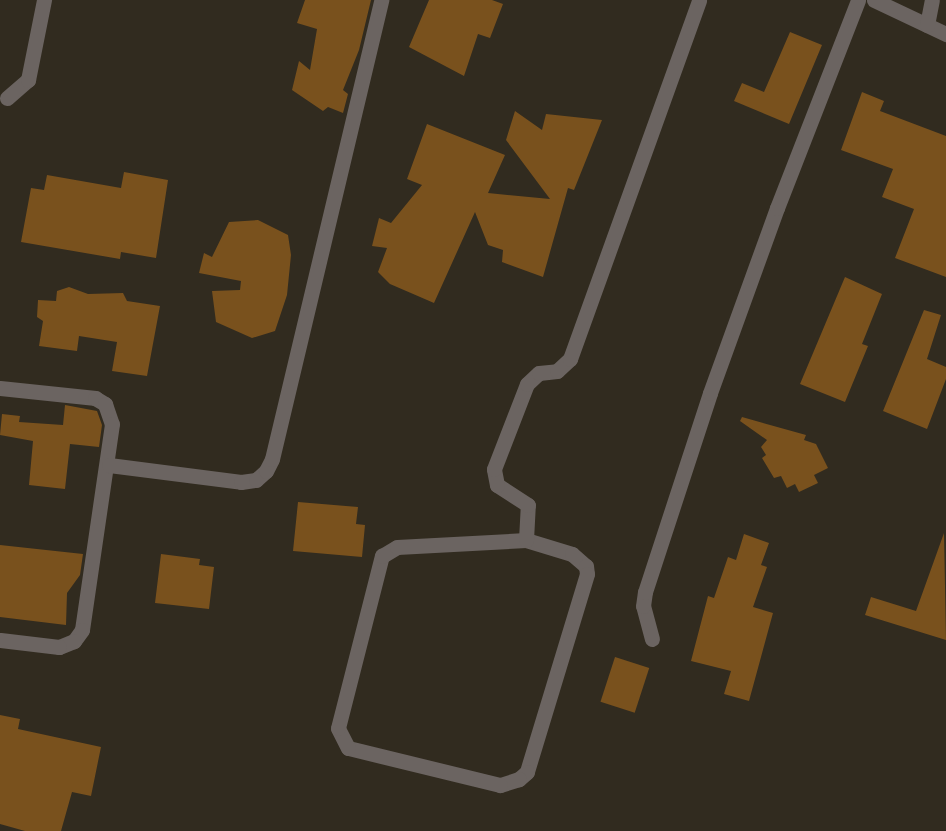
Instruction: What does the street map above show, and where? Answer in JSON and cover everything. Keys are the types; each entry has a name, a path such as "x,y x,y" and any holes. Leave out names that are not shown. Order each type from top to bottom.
{"street":[{"path":"7,98 28,80 44,0"},
{"path":"109,465 241,482 256,480 266,471 272,459 381,0"},
{"path":"526,540 528,505 497,485 495,469 527,384 539,373 558,371 570,359 699,0"},
{"path":"652,639 643,606 645,592 710,393 777,208 858,0"},
{"path":"873,0 946,33"},
{"path":"927,25 932,0"},
{"path":"0,388 82,395 105,404 112,424 109,465 82,630 74,641 59,647 0,640"},
{"path":"526,540 572,554 586,566 587,574 527,772 519,779 500,785 348,748 338,728 382,556 397,547 526,540"}],"building":[{"path":"305,0 371,0 359,50 343,90 348,94 343,113 328,107 323,111 292,90 299,61 310,70 317,29 297,23"},
{"path":"429,0 492,0 503,4 490,38 478,34 464,76 409,47"},
{"path":"790,32 822,45 789,124 734,101 742,83 764,92"},
{"path":"862,92 884,101 880,111 946,136 946,277 895,258 914,209 882,197 893,169 841,150"},
{"path":"515,111 542,130 546,114 602,120 574,190 568,188 543,277 502,262 503,250 488,245 475,212 434,303 390,284 378,272 387,248 372,246 379,218 391,223 422,185 407,179 427,124 505,155 488,193 550,199 506,140"},
{"path":"124,172 168,180 156,258 121,252 120,259 21,242 31,188 44,190 47,175 121,188"},
{"path":"258,220 288,235 291,255 287,295 275,331 252,338 216,322 212,291 240,290 241,281 199,273 204,253 212,257 229,222"},
{"path":"845,277 882,294 862,344 868,346 845,402 800,384"},
{"path":"69,287 88,294 123,293 127,301 160,306 147,376 112,371 117,342 79,336 77,351 39,346 43,321 37,317 38,300 56,301 57,291"},
{"path":"924,310 941,315 927,359 946,367 946,379 927,429 883,411"},
{"path":"65,405 97,411 102,425 99,447 70,444 65,489 29,485 33,441 0,435 2,414 20,416 19,422 63,425"},
{"path":"742,417 806,435 804,440 816,444 828,468 814,475 818,483 799,492 795,484 787,488 781,476 774,478 762,458 766,455 761,447 767,440 740,421"},
{"path":"298,502 358,507 356,524 365,525 362,557 293,551"},
{"path":"944,533 946,640 865,615 871,597 916,611"},
{"path":"744,534 769,543 761,565 767,567 753,607 773,613 749,701 724,694 731,671 691,661 708,596 714,598 728,557 736,560"},
{"path":"0,545 83,554 80,575 67,593 66,625 0,617"},
{"path":"161,554 200,559 199,565 214,567 209,609 155,603"},
{"path":"615,657 649,668 635,713 600,702"},
{"path":"0,715 20,719 18,729 101,747 91,796 72,792 61,831 25,831 0,824"}]}
